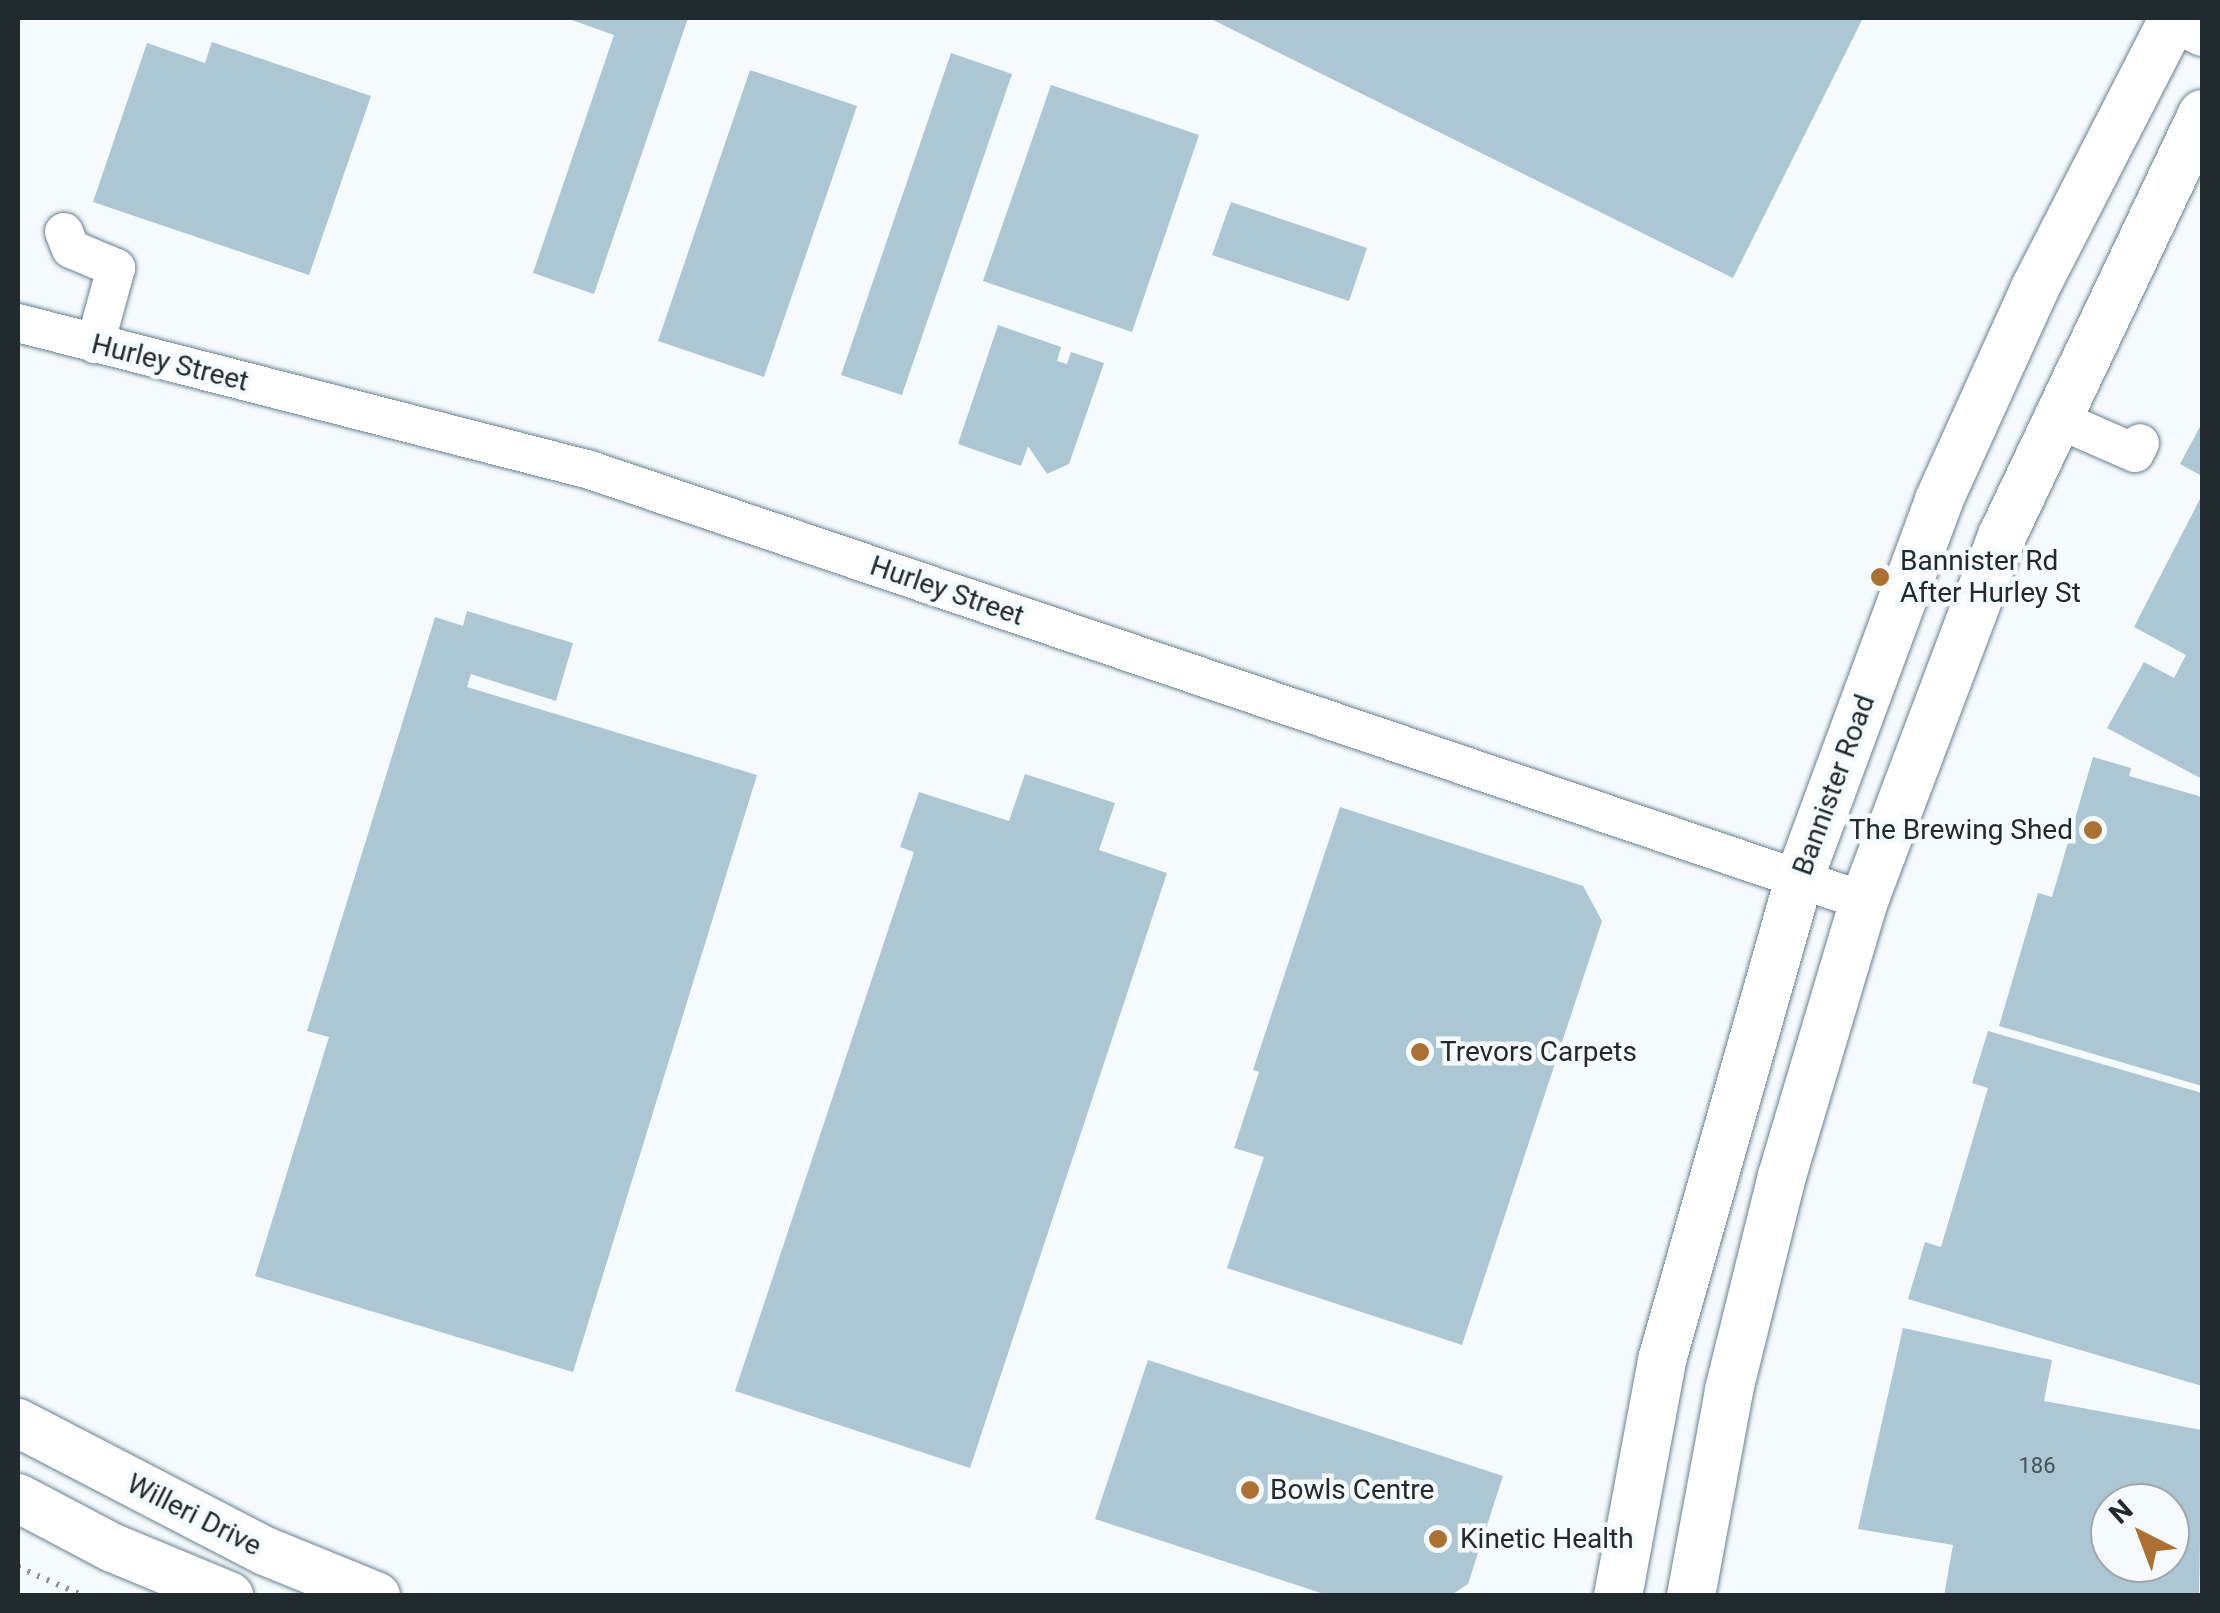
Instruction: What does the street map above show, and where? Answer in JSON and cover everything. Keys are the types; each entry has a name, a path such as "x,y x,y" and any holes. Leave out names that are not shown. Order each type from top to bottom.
{"main road":[{"name":"Bannister Road","path":"1618,1596 1662,1360 1799,879 1939,500 2035,288 2183,26"},
{"path":"1691,1596 1729,1390 1768,1229 1864,901 2002,536 2202,114"},
{"name":"Willeri Drive","path":"18,1423 265,1551 376,1596"},
{"name":"Willeri Drive","path":"18,1498 113,1548 229,1596"}],"street":[{"path":"64,232 71,248 116,268 95,344"},
{"name":"Hurley Street","path":"18,324 590,470 1864,901"},
{"path":"2056,418 2135,454 2140,443"}],"path":[{"path":"18,1567 84,1596"}],"building":[{"path":"566,18 688,18 594,294 533,273 614,35"},
{"path":"1209,18 1863,18 1733,278"},
{"path":"212,42 371,96 309,275 93,202 147,43 205,63"},
{"path":"951,53 1012,74 902,395 841,375"},
{"path":"750,70 857,106 764,377 658,341"},
{"path":"1051,85 1199,135 1132,332 983,281"},
{"path":"1231,202 1367,248 1349,301 1212,255"},
{"path":"998,325 1061,347 1057,361 1067,364 1071,352 1104,363 1069,464 1047,474 1028,446 1021,466 958,444"},
{"path":"2202,423 2202,476 2180,464"},
{"path":"2202,495 2202,779 2107,728 2144,662 2174,678 2186,655 2134,627"},
{"path":"467,611 573,643 556,701 471,674 467,687 757,775 573,1372 255,1276 329,1037 307,1031 435,617 463,626"},
{"path":"2093,757 2131,768 2129,776 2202,797 2202,1086 1999,1026 2038,893 2052,897"},
{"path":"1025,774 1115,803 1099,850 1167,873 970,1468 735,1391 914,852 900,847 919,792 1009,821"},
{"path":"1340,807 1583,886 1602,921 1462,1345 1227,1268 1264,1157 1234,1148 1259,1072 1253,1070"},
{"path":"1988,1031 2202,1093 2202,1386 1908,1299 1925,1242 1941,1247 1988,1088 1972,1083"},
{"path":"1903,1328 2052,1360 2044,1401 2202,1430 2199,1596 1944,1596 1953,1545 1858,1529"},
{"path":"1148,1360 1503,1476 1468,1584 1450,1596 1330,1596 1095,1519"}],"place":[{"name":"Bannister Rd After Hurley St","path":"1880,577"},
{"name":"The Brewing Shed","path":"2093,830"},
{"name":"Trevors Carpets","path":"1420,1052"},
{"name":"Bowls Centre","path":"1250,1490"},
{"name":"Kinetic Health","path":"1438,1539"}]}
